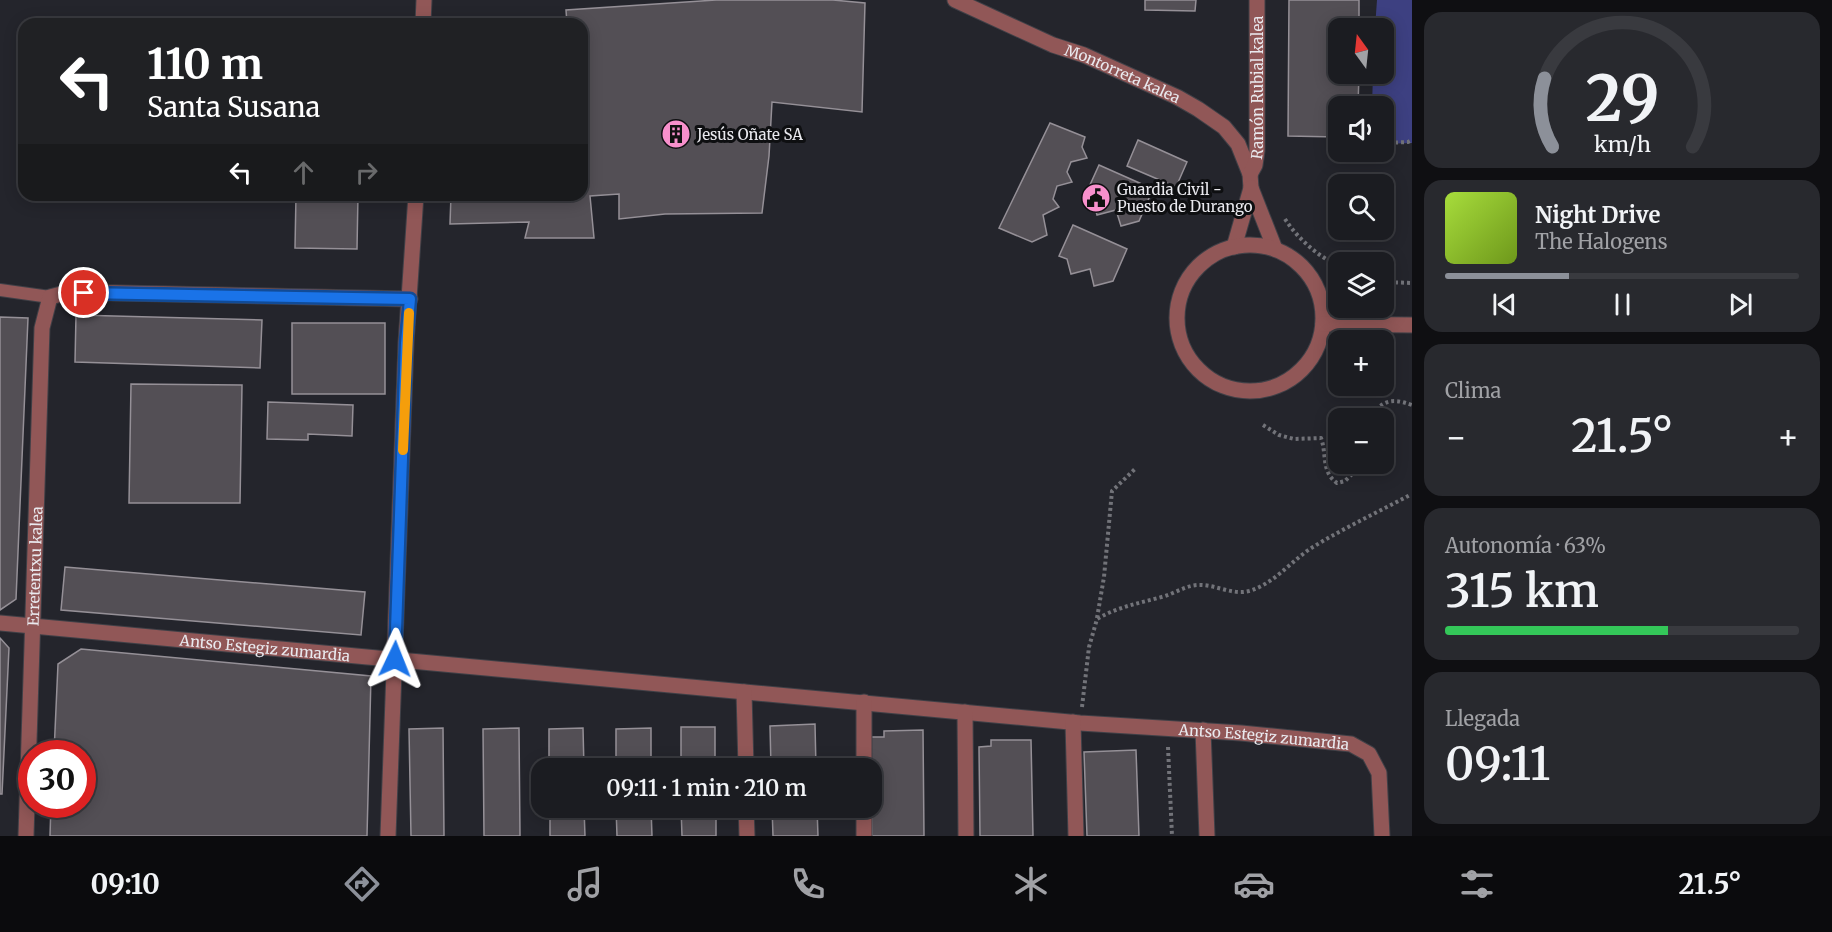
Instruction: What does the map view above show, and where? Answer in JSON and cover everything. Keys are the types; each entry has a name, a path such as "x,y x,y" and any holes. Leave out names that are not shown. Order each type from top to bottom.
{"street":[{"path":"423,18 424,0"},
{"name":"Montorreta kalea","path":"955,0 1053,45 1084,55 1177,97 1224,128 1238,144 1275,249"},
{"name":"Ramón Rubial kalea","path":"1250,181 1257,151 1257,0"},
{"path":"1234,247 1250,181"},
{"path":"388,836 406,343 416,201"},
{"path":"1255,245 1275,249 1296,261 1312,278 1321,300 1323,324 1318,346 1306,366 1288,381 1267,389 1244,391 1221,386 1202,374 1187,356 1178,334 1177,311 1182,289 1195,270 1213,255 1234,247 1255,245"},
{"path":"51,297 69,292 410,299"},
{"name":"Erretentxu kalea","path":"26,836 42,328 51,297"},
{"path":"1323,324 1412,326"},
{"name":"Antso Estegiz zumardia","path":"0,623 1076,722 1203,730 1351,744 1369,754 1379,773 1382,836"},
{"path":"744,692 746,758"},
{"path":"864,702 864,758"},
{"path":"965,712 966,836"},
{"path":"1076,722 1076,836"},
{"path":"1203,730 1207,836"},
{"path":"746,818 747,836"},
{"path":"864,818 864,836"}],"lane":[{"path":"0,290 51,297"}],"path":[{"path":"1394,141 1411,139"},
{"path":"1394,282 1412,283"},
{"path":"1380,408 1387,402 1397,400 1412,405"},
{"path":"1263,425 1279,435 1294,439 1321,438 1328,473"},
{"path":"1076,722 1104,577 1112,491 1135,469"},
{"path":"1328,474 1337,483 1345,481 1352,474"},
{"path":"1097,619 1113,609 1155,599 1191,586 1211,586 1238,593 1252,590 1271,580 1315,546 1411,494"},
{"path":"1170,728 1168,746 1172,836"}],"shaded area":[{"path":"1377,0 1412,0 1412,143 1394,144 1394,96 1372,96 1373,84 1394,84 1394,18 1376,18"}],"building":[{"name":"Jesús Oñate SA","path":"716,0 833,0 865,3 862,112 772,102 769,156 762,213 665,214 619,219 619,194 590,196 594,238 525,238 529,222 450,224 451,201 588,201 588,18 567,18 566,10"},
{"path":"1145,0 1196,0 1195,11 1145,10"},
{"path":"1289,0 1359,0 1359,18 1328,18 1328,84 1359,84 1358,96 1328,96 1328,137 1288,136"},
{"path":"1050,123 1085,137 1082,147 1087,158 1071,162 1067,172 1072,182 1057,186 1053,199 1059,207 1043,215 1047,235 1032,242 999,228"},
{"path":"1138,140 1187,162 1176,187 1127,166"},
{"path":"1099,165 1153,189 1139,221 1121,226 1116,210 1097,215 1093,200 1085,196"},
{"path":"296,201 358,201 357,249 295,248"},
{"path":"1073,225 1127,249 1113,281 1094,286 1090,269 1071,274 1067,259 1059,256"},
{"path":"76,315 262,320 260,368 75,362"},
{"path":"0,317 28,318 16,599 0,610"},
{"path":"292,323 385,323 385,394 292,394"},
{"path":"131,384 242,385 240,503 129,503"},
{"path":"268,402 353,405 352,436 308,434 308,440 267,439"},
{"path":"65,567 365,592 361,635 61,610"},
{"path":"0,638 9,648 2,794 0,794"},
{"path":"81,649 371,676 367,836 50,836 51,818 96,818 96,740 55,740 58,664"},
{"path":"815,724 816,758 771,758 770,726"},
{"path":"681,727 715,727 715,758 681,758"},
{"path":"443,728 444,836 411,836 409,729"},
{"path":"519,728 520,836 484,836 483,729"},
{"path":"583,728 584,758 549,758 549,729"},
{"path":"651,728 651,758 616,758 616,729"},
{"path":"923,730 924,836 872,836 872,818 882,818 882,758 871,758 871,737 884,737 884,731"},
{"path":"991,740 1031,740 1033,836 980,836 979,747 991,746"},
{"path":"1136,750 1139,836 1087,836 1084,752"},
{"path":"550,818 584,818 585,836 550,836"},
{"path":"616,818 651,818 652,836 617,836"},
{"path":"681,818 716,818 716,836 682,836"},
{"path":"772,818 817,818 818,836 773,836"}],"slow traffic":[{"path":"403,450 409,313"}],"place":[{"name":"Jesús Oñate SA","path":"676,134"},
{"name":"Guardia Civil - Puesto de Durango","path":"1096,198"}],"route":[{"path":"84,293 410,299 406,343 395,659"}]}
